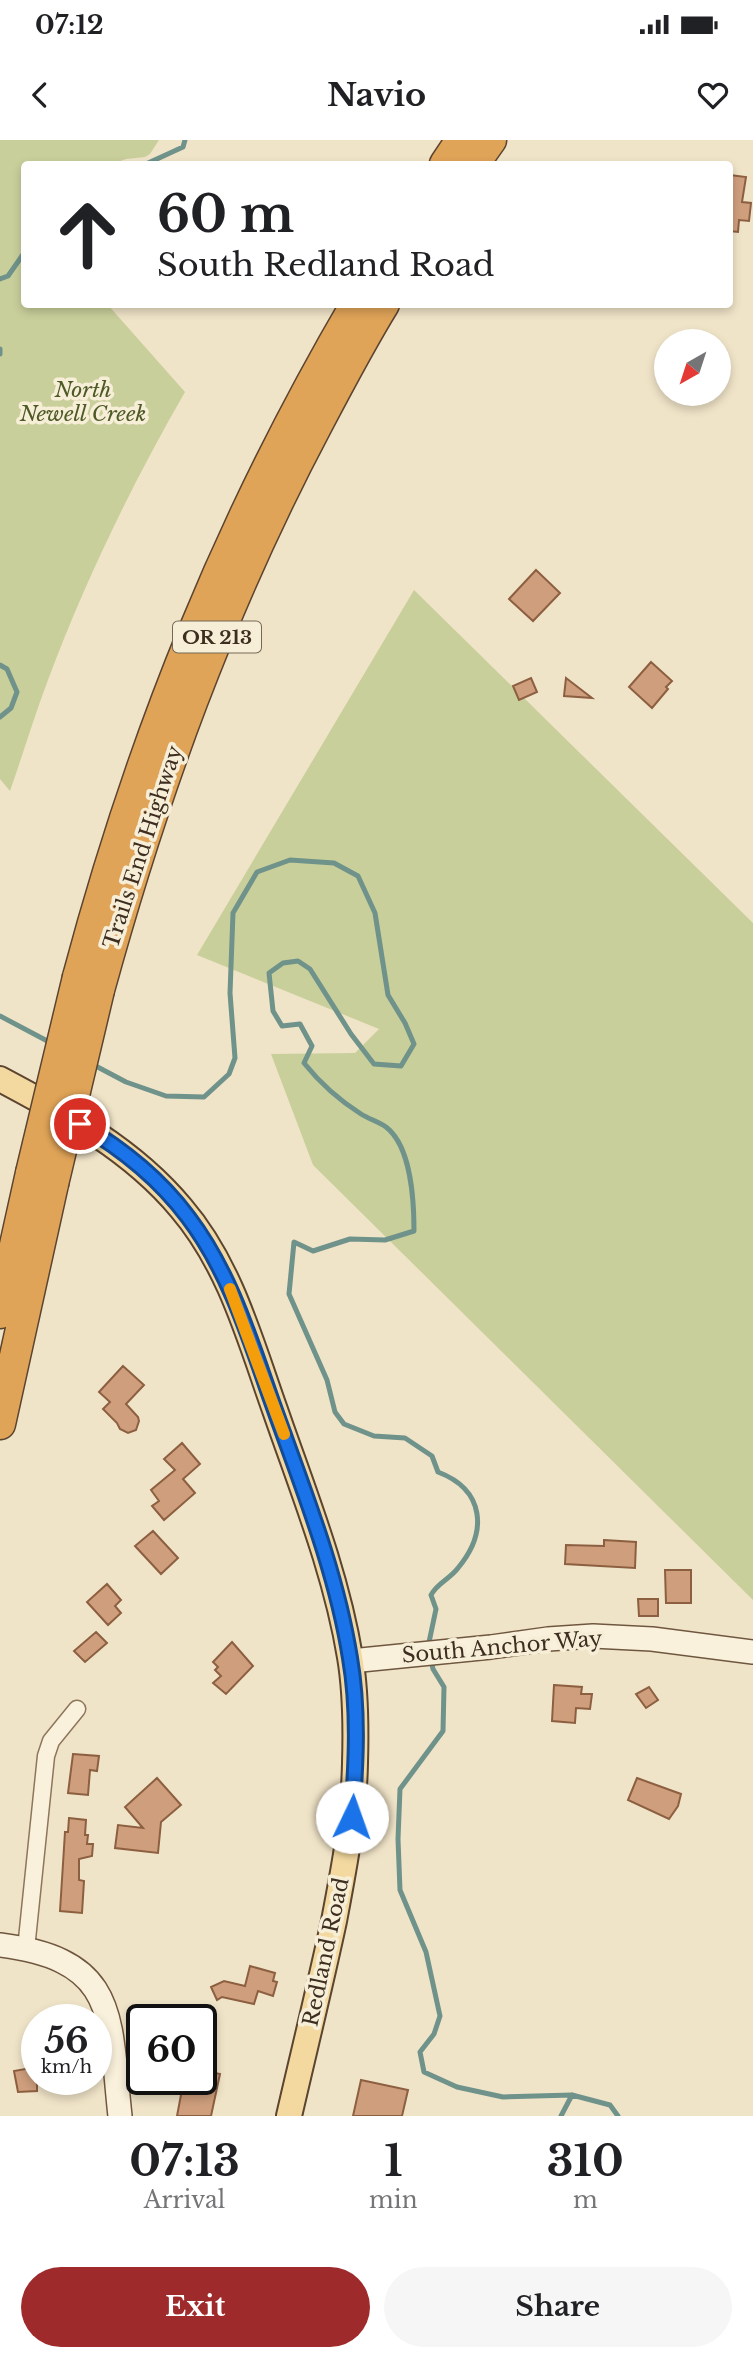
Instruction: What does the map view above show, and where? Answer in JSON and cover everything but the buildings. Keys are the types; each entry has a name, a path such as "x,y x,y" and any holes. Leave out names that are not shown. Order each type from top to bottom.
{"highway":[{"path":"447,161 461,140"},
{"path":"476,161 491,140"},
{"name":"Trails End Highway","path":"0,1424 42,1179 89,984 104,879 170,687 210,590 281,439 354,308"},
{"name":"Trails End Highway","path":"89,984 126,892 153,807 230,605 302,454 382,308"},
{"name":"Trails End Highway","path":"0,1313 42,1179"}],"main road":[{"name":"Redland Road","path":"0,1079 93,1132 138,1164 180,1206 210,1249 245,1325 336,1590 351,1661 355,1764 348,1853 289,2116"}],"street":[{"name":"South Anchor Way","path":"351,1661 593,1636 652,1639 753,1652"},
{"path":"26,1949 46,1756 51,1741 77,1709"},
{"path":"0,1945 47,1954 67,1962 94,1987 110,2026 120,2116"}],"green space":[{"name":"North Newell Creek","path":"0,140 159,140 145,157 120,161 21,161 21,308 111,308 185,392 128,497 78,606 43,694 10,791 0,779"},
{"path":"414,590 753,923 753,1600 313,1165 271,1054 355,1053 379,1029 197,955"}],"waterway":[{"path":"153,161 183,147 185,140"},
{"path":"0,279 8,276 21,257"},
{"path":"0,349 0,354"},
{"path":"0,665 7,669 17,692 11,708 0,717"},
{"path":"90,1063 126,1082 166,1096 204,1097 229,1074 235,1058 230,993 233,913 257,872 290,860 334,863 358,876 375,913 388,995 414,1044 401,1066 374,1064 351,1034 310,969 298,961 283,963 269,973 273,1011 282,1026 300,1024 312,1046 304,1063 330,1091 361,1114 386,1127 394,1136 406,1160 414,1231 385,1240 350,1239 313,1251 294,1242 289,1294 327,1380 335,1412 344,1424 374,1436 405,1438 432,1456 438,1472 454,1480 473,1501 477,1513 477,1527 468,1554 431,1595 436,1609 428,1647"},
{"path":"0,1016 53,1044"},
{"path":"431,1660 433,1669 444,1687 443,1731 400,1789 398,1839 400,1890 426,1952 440,2016 434,2034 420,2052 424,2072 457,2087 503,2097 572,2095 610,2105 618,2116"},
{"path":"561,2116 572,2095"}],"slow traffic":[{"path":"230,1289 284,1434"}],"route":[{"path":"80,1124 144,1168 190,1218 218,1263 245,1325 322,1547 344,1623 351,1661 355,1717 352,1817"}]}
